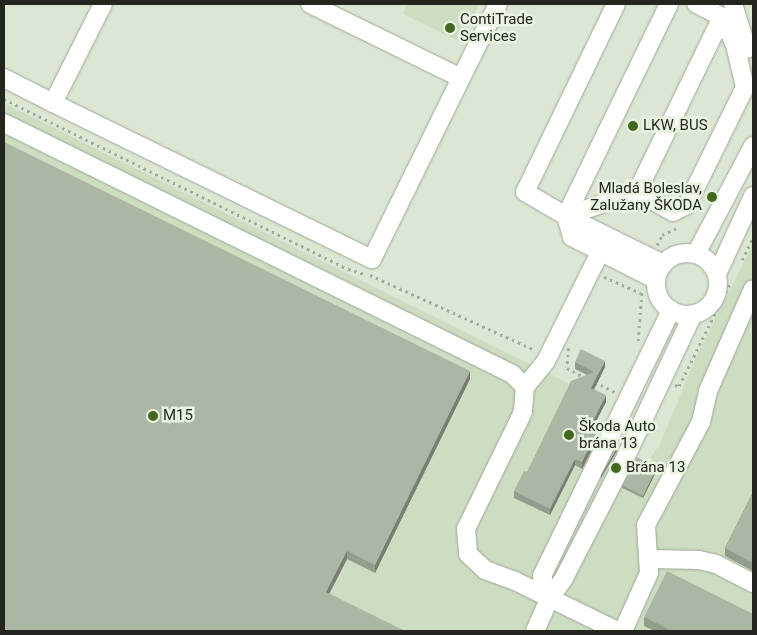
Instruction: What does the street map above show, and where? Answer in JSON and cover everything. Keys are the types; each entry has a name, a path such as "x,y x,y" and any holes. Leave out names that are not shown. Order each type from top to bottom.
{"street":[{"path":"53,103 102,4"},
{"path":"310,4 461,78"},
{"path":"4,78 372,259 498,4"},
{"path":"616,4 525,192 653,269 659,297 671,310 693,314"},
{"path":"670,4 566,216 572,238 600,252 653,269 678,254 696,254 705,258 717,274"},
{"path":"696,4 727,10"},
{"path":"566,216 637,192 727,10"},
{"path":"637,192 673,212 687,205 745,87 727,10"},
{"path":"727,10 753,69"},
{"path":"4,123 512,374 525,387"},
{"path":"696,254 753,146"},
{"path":"535,631 549,599 564,578 621,467 693,314 714,299 718,292 717,274 753,196"},
{"path":"600,252 546,361 525,387 523,412 466,529 465,544 468,554 485,570 617,631"},
{"path":"623,631 649,573 651,560 646,525 702,422 708,390 753,289"},
{"path":"549,599 542,576 671,310"},
{"path":"651,560 707,562 753,583"}],"path":[{"path":"636,344 641,293 653,269 662,235 688,223"},
{"path":"596,280 602,277 641,293"},
{"path":"569,344 571,356 567,368 615,392"},
{"path":"612,399 618,385"}],"shaded area":[{"name":"ContiTrade Services","path":"407,4 479,4 461,42 403,14"},
{"path":"4,103 604,401 589,437 645,465 659,446 695,360 753,243 753,631 4,631"}],"building":[{"name":"M15","path":"4,142 470,371 375,565 347,551 326,592 405,631 4,631"},
{"path":"581,349 605,361 591,388 606,395 588,431 596,434 582,462 575,459 550,509 514,491 524,471 527,472 571,381 594,372 575,362"},
{"path":"615,447 617,448 601,475"},
{"path":"636,457 657,467 643,496 622,485"},
{"path":"753,492 753,563 725,548"},
{"path":"667,571 753,614 753,631 672,631 644,617"}],"place":[{"name":"ContiTrade Services","path":"450,28"},
{"name":"LKW, BUS","path":"633,126"},
{"name":"Mladá Boleslav, Zalužany ŠKODA","path":"712,197"},
{"name":"M15","path":"153,416"},
{"name":"Škoda Auto brána 13","path":"569,435"},
{"name":"Brána 13","path":"616,468"}]}
